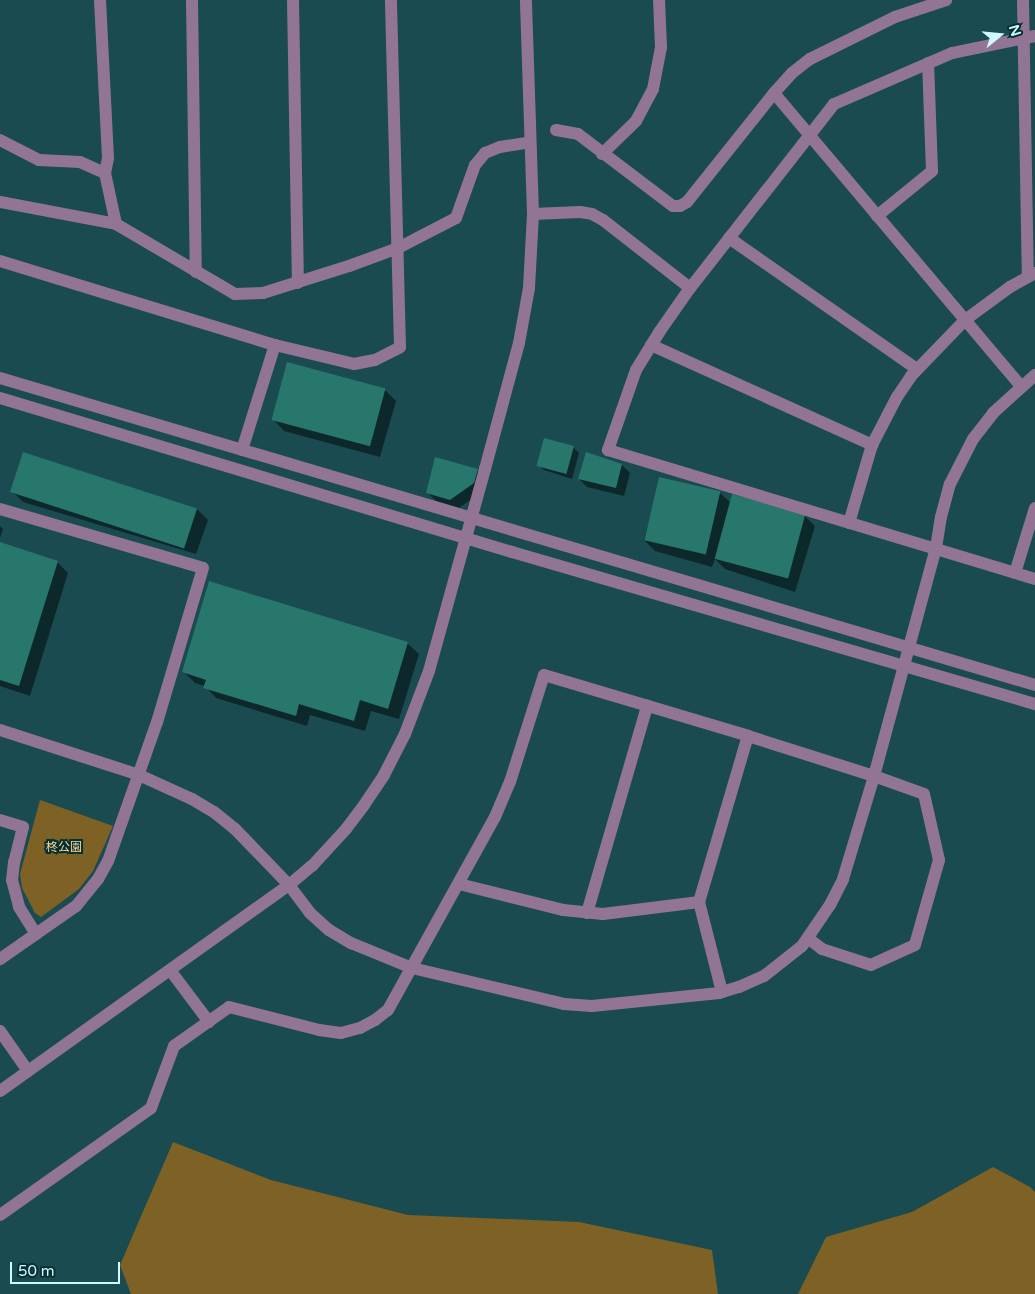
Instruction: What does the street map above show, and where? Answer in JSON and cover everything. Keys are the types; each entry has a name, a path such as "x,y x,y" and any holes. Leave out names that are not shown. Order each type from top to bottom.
{"street":[{"path":"100,0 108,158 105,173 116,224"},
{"path":"192,0 196,272"},
{"path":"292,0 298,283"},
{"path":"0,261 275,344 354,364 375,360 400,347 392,0"},
{"path":"0,1091 312,866 346,829 384,776 405,734 429,671 519,343 532,269 533,214 526,0"},
{"path":"602,154 636,121 653,89 661,47 659,0"},
{"path":"849,523 872,445 896,397 917,369 965,320 989,301 1031,274 1029,36 1023,0"},
{"path":"556,130 578,134 673,206 680,206 687,202 792,73 810,59 895,17 938,1"},
{"path":"1029,36 952,53 834,104 690,288 651,345 636,370 608,450 1035,579"},
{"path":"877,216 932,171 928,63"},
{"path":"774,93 1021,386"},
{"path":"0,140 39,160 80,162 105,173"},
{"path":"0,202 116,224 235,294 262,293 298,283 398,248 456,218 475,165 485,153 500,147 530,142"},
{"path":"533,214 580,212 592,214 690,288"},
{"path":"729,238 917,369"},
{"path":"242,450 275,344"},
{"path":"651,345 872,445"},
{"path":"0,730 139,774 192,799 214,812 235,829 288,885 310,913 329,930 351,943 412,968 564,1004 607,1006 722,992 764,976 789,959 808,938 830,905 843,880 874,776 936,548 941,517 950,484 973,439 993,413 1021,386 1035,376"},
{"path":"0,378 1035,685"},
{"path":"0,398 903,668 1035,704"},
{"path":"1015,573 1035,508"},
{"path":"0,509 203,568 157,722 108,861 98,878 76,906 0,959"},
{"path":"0,1215 152,1108 174,1046 229,1008 319,1030 341,1033 360,1028 388,1010 459,884 494,817 510,782 544,676 748,736 924,794 939,860 915,946 871,965 822,949 808,938"},
{"path":"587,913 647,706"},
{"path":"722,992 699,902 748,736"},
{"path":"0,820 23,827 14,862 13,887 19,907 36,934"},
{"path":"459,884 563,910 587,913 604,914 699,902"},
{"path":"170,970 209,1022"},
{"path":"0,1030 28,1071"}],"green space":[{"name":"柊公園","path":"40,800 113,826 93,871 79,889 41,917 35,913 22,888 20,874"},
{"path":"173,1142 271,1180 408,1215 579,1222 712,1250 718,1294 131,1294 120,1265"},
{"path":"993,1167 1030,1187 1035,1192 1035,1294 798,1294 826,1237 912,1212"}],"building":[{"path":"287,362 386,388 370,446 271,420"},
{"path":"544,438 574,446 566,474 536,466"},
{"path":"23,452 197,509 184,548 10,492"},
{"path":"586,452 622,464 616,488 578,479"},
{"path":"435,457 478,469 474,483 450,500 426,493"},
{"path":"659,477 720,491 706,555 644,540"},
{"path":"732,494 805,514 788,578 715,559"},
{"path":"0,542 58,561 19,686 0,680"},
{"path":"209,581 408,642 388,709 360,700 354,721 299,704 296,716 203,688 206,680 182,672"}]}
